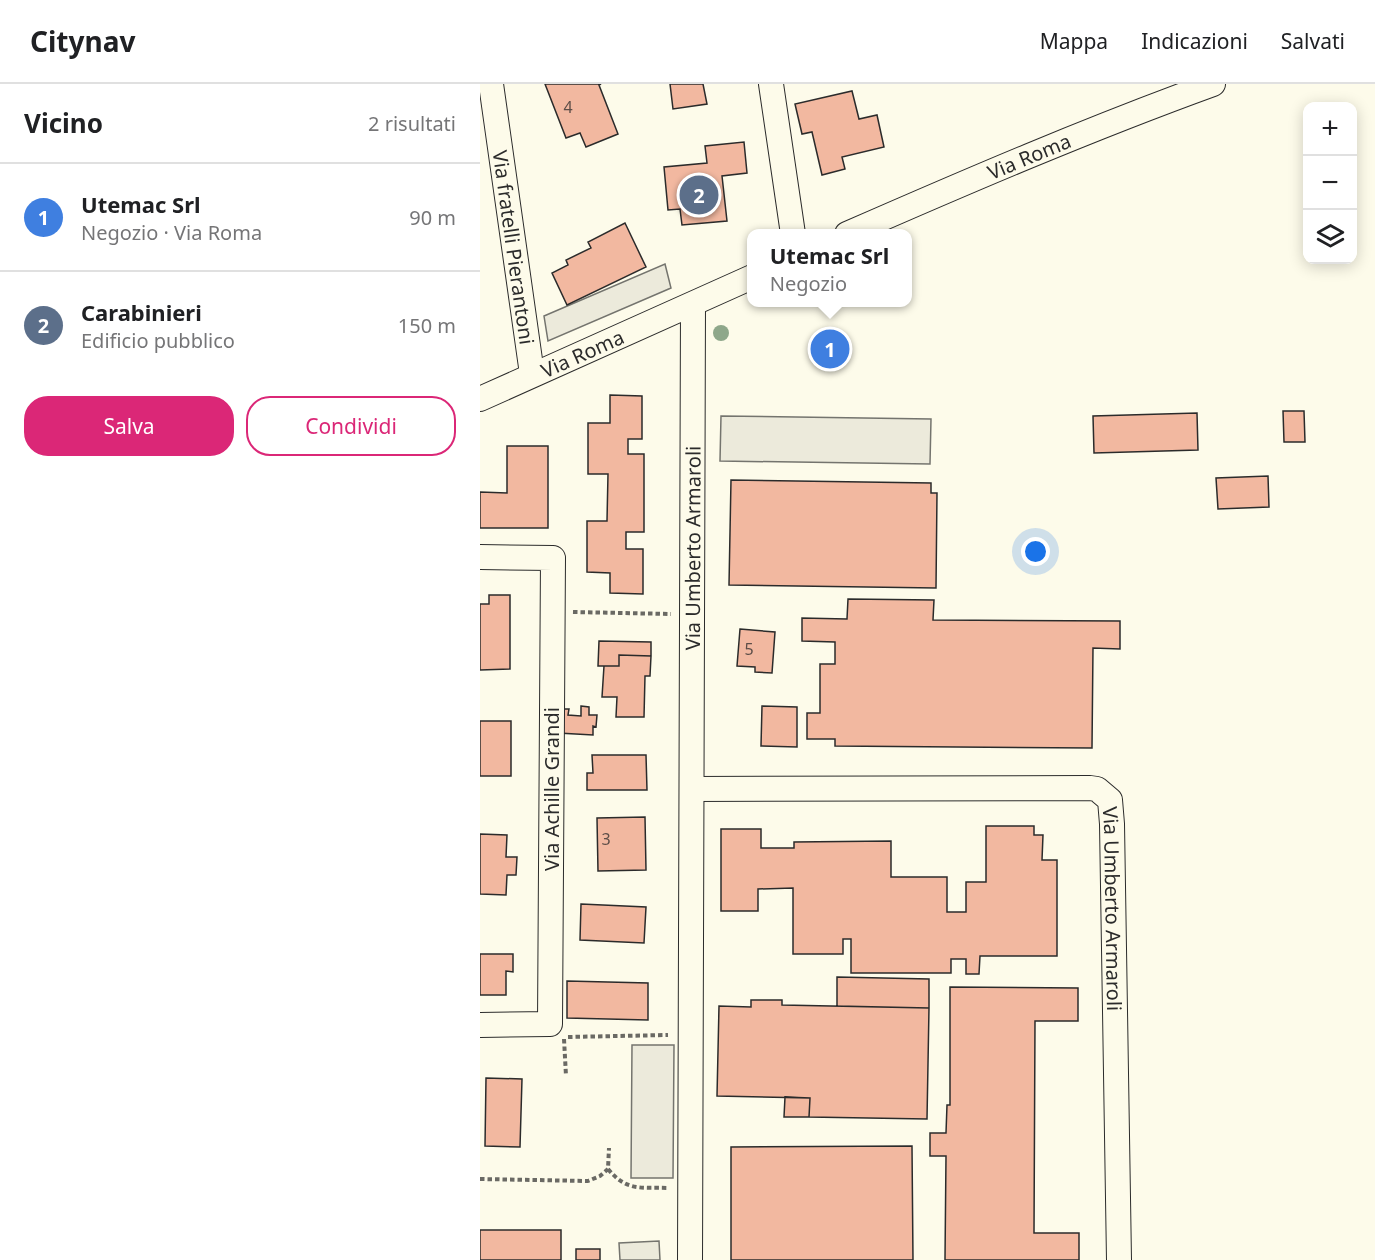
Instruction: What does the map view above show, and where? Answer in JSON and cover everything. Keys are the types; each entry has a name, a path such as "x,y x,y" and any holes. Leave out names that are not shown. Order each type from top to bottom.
{"street":[{"name":"Via fratelli Pierantoni","path":"491,84 532,374"},
{"path":"771,84 793,229"},
{"name":"Via Roma","path":"858,229 991,171 1213,84"},
{"name":"Via Roma","path":"480,399 747,279"},
{"name":"Via Umberto Armaroli","path":"690,1260 693,305"},
{"name":"Via Achille Grandi","path":"480,557 553,558 550,1024 480,1025"},
{"name":"Via Umberto Armaroli","path":"692,789 1090,788 1097,789 1110,800 1119,1260"}],"path":[{"path":"553,612 692,614"},
{"path":"566,1076 564,1037 691,1034"},
{"path":"609,1148 608,1169 619,1182 634,1187 690,1188"},
{"path":"480,1179 588,1181 600,1176 608,1169"}],"shaded area":[{"path":"665,264 671,288 548,341 544,316"},
{"path":"721,416 931,419 930,464 720,461"},
{"path":"632,1045 674,1045 673,1178 631,1178"},
{"path":"659,1241 660,1260 620,1260 619,1243"}],"building":[{"path":"545,84 601,84 599,85 618,134 586,147 580,133 566,138"},
{"path":"670,84 703,84 707,104 673,109"},
{"path":"852,91 859,119 877,115 884,147 842,157 845,169 822,175 812,132 802,134 795,104"},
{"path":"744,142 747,173 722,176 727,221 682,225 680,209 668,210 664,167 707,163 705,146"},
{"path":"625,223 646,267 567,305 552,273 568,265 566,260 591,248 588,242"},
{"path":"610,395 642,396 642,439 628,439 628,454 644,454 644,532 626,532 626,549 643,549 643,594 610,593 610,573 587,572 587,521 607,521 608,474 588,474 588,423 610,423"},
{"path":"1283,411 1304,411 1305,442 1284,442"},
{"path":"1197,413 1198,450 1094,453 1093,416"},
{"path":"507,446 548,446 548,528 480,528 480,492 507,493"},
{"path":"1268,476 1269,507 1218,509 1216,478"},
{"path":"731,480 931,483 931,493 937,493 936,588 729,585"},
{"path":"489,595 510,595 510,669 480,670 480,604 489,604"},
{"path":"848,599 934,600 933,620 1120,621 1120,649 1093,648 1092,748 835,746 835,739 807,739 807,713 820,713 820,664 835,664 835,642 802,641 802,618 847,619"},
{"path":"740,629 775,632 772,673 755,672 755,667 737,666"},
{"path":"599,641 651,642 651,656 619,655 619,666 598,666"},
{"path":"619,655 651,656 650,676 645,676 644,717 616,717 617,697 602,697 604,666 619,666"},
{"path":"581,706 589,707 589,715 597,715 593,735 558,733 559,709 569,709 568,715 581,716"},
{"path":"762,706 797,707 797,747 761,746"},
{"path":"480,721 511,721 511,776 480,776"},
{"path":"592,755 646,755 647,790 587,790 587,773 593,773"},
{"path":"645,817 646,870 598,871 597,818"},
{"path":"986,826 1034,826 1034,835 1043,835 1042,860 1057,860 1057,956 980,956 979,974 966,974 966,959 951,959 951,973 851,973 851,939 843,939 843,954 793,954 793,888 758,889 758,911 721,911 721,829 761,829 761,848 794,848 794,842 891,841 891,877 947,877 947,912 966,912 966,882 986,882"},
{"path":"480,834 507,835 506,857 517,857 516,875 507,875 506,895 480,894"},
{"path":"581,904 646,907 644,943 580,940"},
{"path":"480,954 513,954 513,972 506,971 506,995 480,995"},
{"path":"837,977 929,979 929,1008 837,1006"},
{"path":"567,981 648,983 648,1020 567,1018"},
{"path":"950,987 1078,988 1078,1021 1035,1021 1034,1233 1079,1233 1079,1260 945,1260 946,1156 930,1156 930,1133 946,1133 947,1105 950,1105"},
{"path":"751,1000 782,1000 782,1005 929,1008 927,1119 809,1117 810,1098 717,1096 719,1006 751,1007"},
{"path":"486,1078 522,1079 520,1147 485,1146"},
{"path":"785,1097 810,1098 809,1117 784,1117"},
{"path":"912,1146 913,1260 731,1260 731,1147"},
{"path":"480,1230 561,1230 561,1260 480,1260"},
{"path":"576,1249 600,1249 600,1260 576,1260"}],"place":[{"name":"Carabinieri","path":"699,195"},
{"name":"Utemac Srl","path":"830,349"}]}
